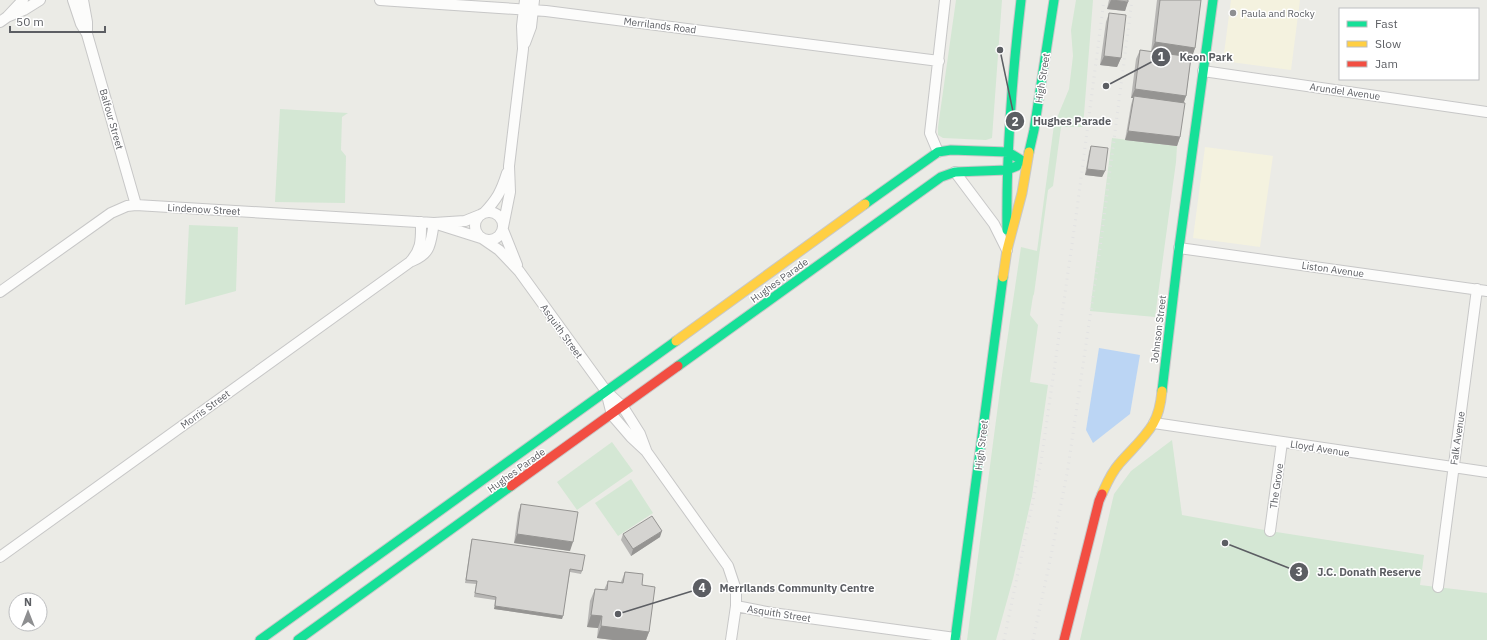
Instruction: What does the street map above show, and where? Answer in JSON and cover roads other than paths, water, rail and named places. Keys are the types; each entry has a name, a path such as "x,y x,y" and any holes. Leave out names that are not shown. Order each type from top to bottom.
{"street":[{"path":"3,20 23,0"},
{"path":"3,20 40,0"},
{"name":"Balfour Street","path":"73,0 81,24 87,34 136,205"},
{"name":"Balfour Street","path":"83,0 87,22 87,34"},
{"name":"Merrilands Road","path":"380,0 529,4 939,61"},
{"path":"945,0 930,133 938,152 951,150 1008,152 1026,163"},
{"name":"High Street","path":"1007,250 1006,170 1021,0"},
{"name":"High Street","path":"955,639 1007,250 1022,193 1026,163 1034,130 1054,0"},
{"name":"Johnson Street","path":"1064,640 1099,500 1108,480 1118,465 1144,438 1154,423 1161,404 1179,248 1213,0"},
{"path":"509,166 502,190 495,201 476,222 475,227 478,235 487,240 499,237 503,229 510,192 509,166 523,49 522,26 529,4"},
{"name":"Arundel Avenue","path":"1203,71 1487,112"},
{"name":"Hughes Parade","path":"260,640 469,504 612,415 900,193 938,152"},
{"name":"Hughes Parade","path":"298,640 469,504 606,391 900,193 955,172 1006,170 1026,163"},
{"path":"955,172 994,224 1007,250"},
{"name":"Lindenow Street","path":"0,292 111,212 122,207 136,205 434,223 465,221 482,214"},
{"path":"482,214 493,213 498,215 501,218 503,229"},
{"name":"Morris Street","path":"410,262 419,250 421,222"},
{"name":"Lindenow Street","path":"434,223 482,238"},
{"name":"Morris Street","path":"0,557 410,262 422,257 427,252 430,245 434,223"},
{"name":"Asquith Street","path":"503,229 519,271"},
{"name":"Asquith Street","path":"482,238 499,250 519,271 606,391 623,407 640,434 646,451"},
{"name":"Liston Avenue","path":"1179,248 1487,291"},
{"name":"Falk Avenue","path":"1438,587 1476,289"},
{"name":"Asquith Street","path":"606,391 612,415 631,437 646,451 728,566 736,590 736,606 779,614 955,639"},
{"name":"Lloyd Avenue","path":"1154,423 1487,472"},
{"name":"The Grove","path":"1270,531 1282,442"},
{"path":"731,640 736,606"}],"water":[{"path":"1099,348 1140,355 1130,414 1093,443 1086,430"}],"railway":[{"path":"1004,640 1041,462 1077,209 1104,0"},
{"path":"1033,640 1068,468 1100,248 1132,0"}],"place":[{"name":"Paula and Rocky","path":"1233,13"},
{"name":"Hughes Parade","path":"1000,50"},
{"name":"Keon Park","path":"1106,86"},
{"name":"J.C. Donath Reserve","path":"1225,543"},
{"name":"Merrilands Community Centre","path":"618,614"}]}
